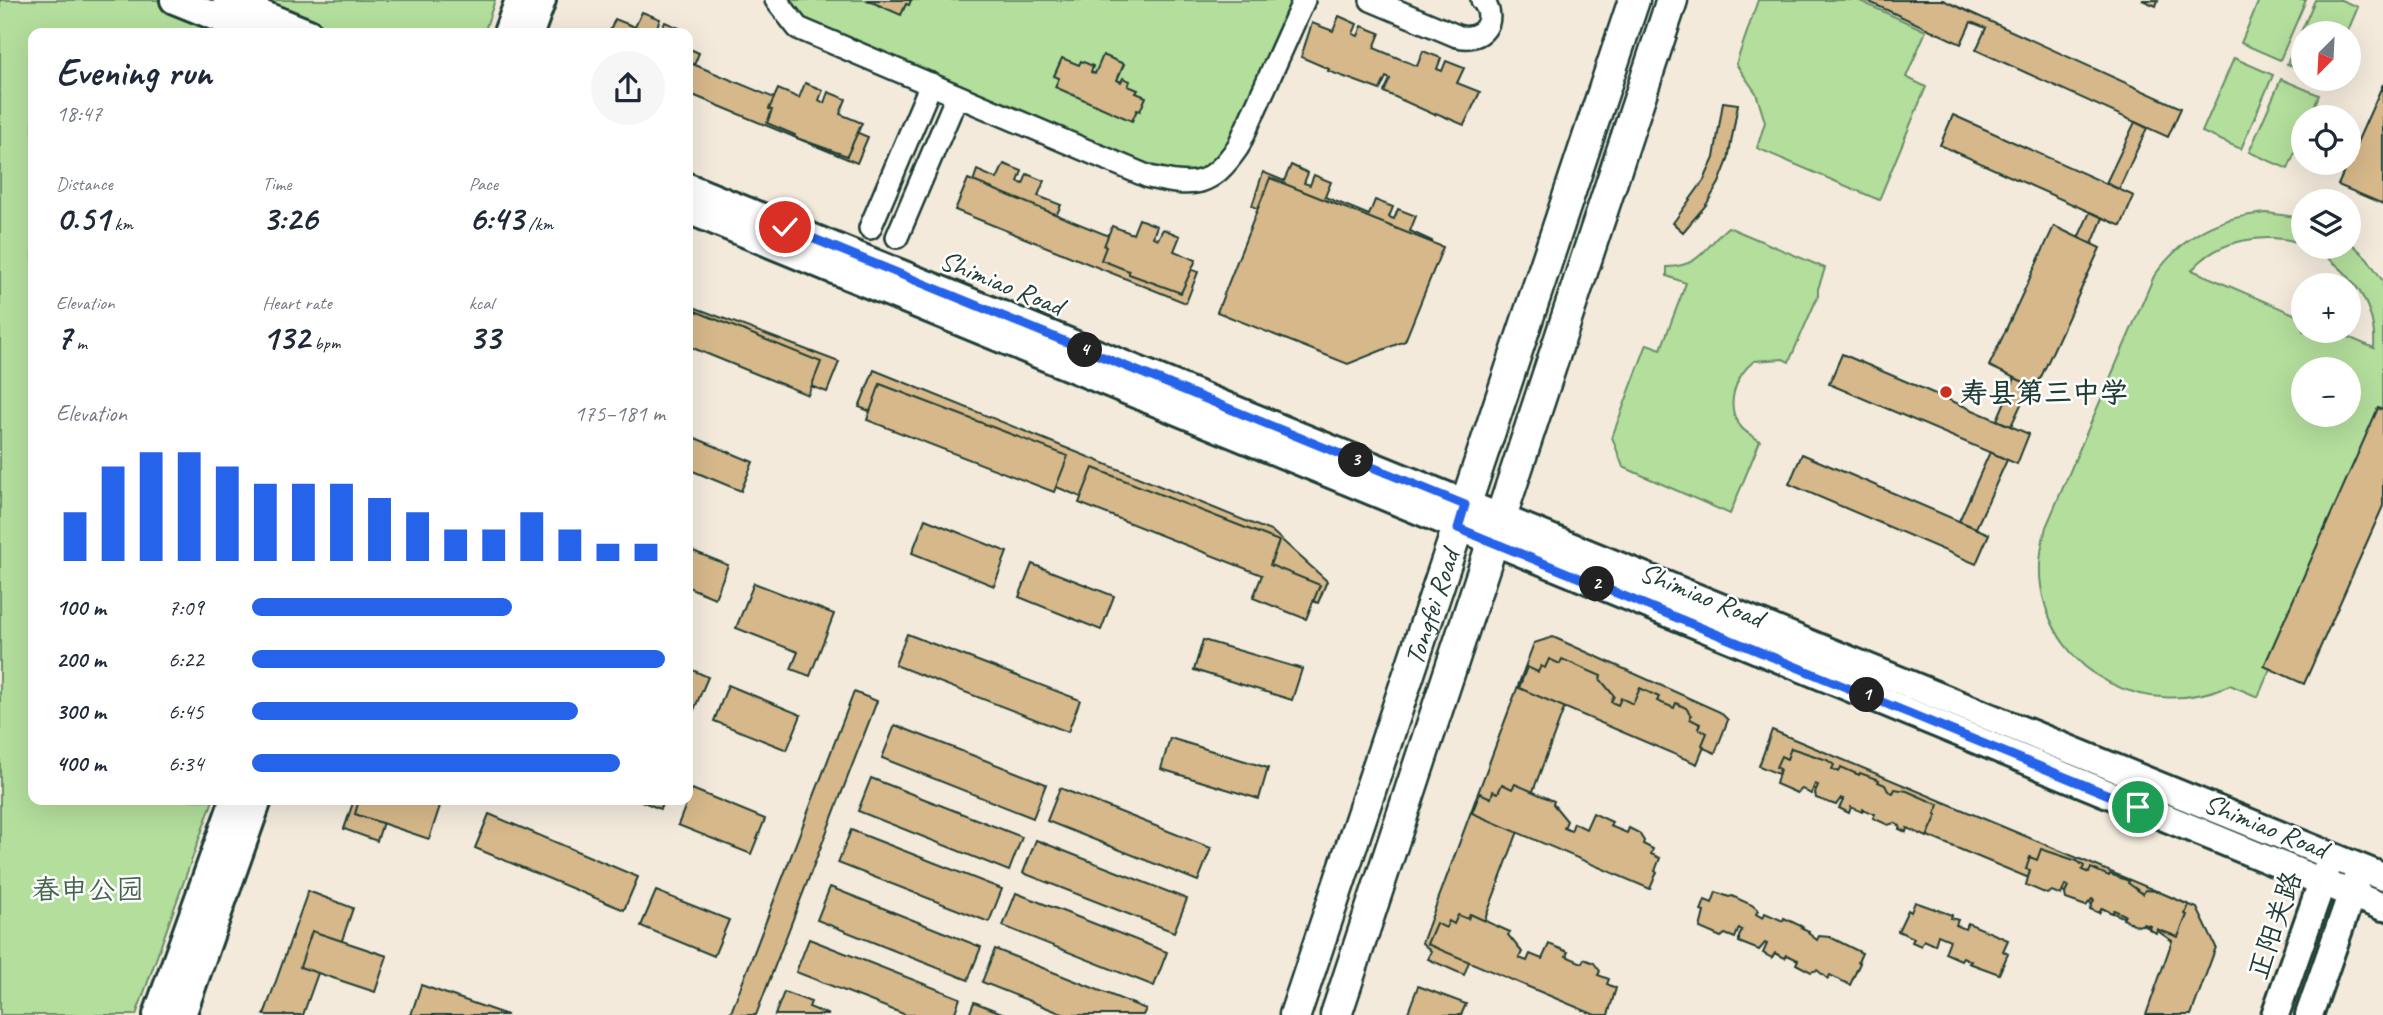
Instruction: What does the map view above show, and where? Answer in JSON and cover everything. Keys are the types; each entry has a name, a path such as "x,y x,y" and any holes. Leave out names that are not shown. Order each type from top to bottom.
{"main road":[{"name":"Tongfei Road","path":"1295,1015 1634,0"},
{"name":"Tongfei Road","path":"1336,1015 1672,0"}],"street":[{"path":"174,0 244,28"},
{"path":"227,0 297,28"},
{"path":"509,28 519,0"},
{"path":"532,28 542,0"},
{"path":"776,0 798,28 1149,177 1178,184 1204,181 1224,167 1238,147 1304,0"},
{"path":"1371,0 1457,36 1469,38 1480,34 1487,24 1488,10 1482,0"},
{"path":"870,228 931,85"},
{"path":"897,237 957,96"},
{"name":"Shimiao Road","path":"693,189 1461,517"},
{"name":"Shimiao Road","path":"693,212 1461,517 2372,872"},
{"name":"Shimiao Road","path":"1497,530 2383,907"},
{"path":"157,1015 232,805"},
{"path":"182,1015 256,805"},
{"name":"正阳关路","path":"2275,1015 2331,856"},
{"path":"2309,1015 2352,894 2372,872"}],"green space":[{"name":"春申公园","path":"0,0 495,0 486,28 28,28 28,805 211,805 136,1015 0,1015"},
{"path":"785,0 1298,0 1234,147 1201,177 1152,174 804,24"},
{"path":"1758,0 1858,0 1926,31 1906,77 1926,87 1879,200 1757,148 1765,122 1756,93 1736,64"},
{"path":"2259,0 2306,0 2297,21 2291,21 2291,35 2280,60 2241,43"},
{"path":"2315,0 2341,0 2358,7 2352,21 2306,21"},
{"path":"2234,58 2273,75 2241,149 2202,132"},
{"path":"2281,79 2291,83 2291,91 2310,91 2319,95 2315,105 2291,105 2291,162 2288,169 2249,152"},
{"path":"2267,213 2291,216 2291,241 2259,238 2229,245 2203,259 2192,270 2291,313 2291,343 2361,342 2374,348 2371,316 2361,295 2361,273 2345,273 2329,259 2361,259 2361,252 2367,258 2383,281 2383,407 2258,697 2230,685 2199,695 2168,698 2138,693 2110,683 2085,667 2065,645 2050,618 2041,586 2041,549 2046,527 2154,276 2189,239 2232,219"},
{"path":"1728,227 1825,268 1818,296 1789,362 1783,359 1754,361 1737,383 1733,401 1736,419 1743,429 1760,441 1730,514 1623,467 1612,437 1647,344 1661,349 1686,283 1667,276 1667,267 1679,266 1696,259"}],"building":[{"path":"867,0 911,0 901,15"},
{"path":"1865,0 1943,0 2181,108 2168,137 1976,50 1986,28 1971,22 1961,44"},
{"path":"2142,0 2158,0 2156,6"},
{"path":"642,12 660,19 657,28 611,28 615,19 635,27"},
{"path":"1339,16 1357,24 1353,34 1358,36 1362,26 1380,33 1374,48 1417,66 1423,51 1441,58 1437,69 1442,71 1446,61 1464,68 1457,83 1480,92 1464,125 1384,92 1390,79 1386,77 1380,90 1328,71 1329,69 1301,57 1312,23 1333,31"},
{"path":"665,22 680,28 663,28"},
{"path":"693,50 699,53 693,68"},
{"path":"1103,55 1124,64 1117,80 1121,82 1123,78 1130,81 1128,86 1146,97 1132,121 1055,87 1059,78 1054,76 1062,58 1079,65 1081,61 1093,66 1091,72 1095,74"},
{"path":"693,64 868,137 857,163 693,95"},
{"path":"805,83 823,90 819,100 824,103 828,92 846,99 840,114 862,123 847,156 794,137 795,135 767,123 772,110 769,109 778,89 799,98"},
{"path":"2383,84 2383,204 2361,195 2361,189 2347,189 2338,185 2342,175 2361,175 2361,133"},
{"path":"1723,102 1738,104 1728,160 1706,205 1683,232 1673,223 1704,180 1714,158"},
{"path":"1953,115 2134,196 2121,226 1940,145"},
{"path":"2135,122 2147,128 2119,189 2106,183"},
{"path":"1004,164 1022,171 1018,182 1023,184 1027,174 1044,181 1038,196 1061,205 1046,238 965,205 977,170 997,179"},
{"path":"1291,165 1308,173 1304,183 1310,185 1314,175 1331,182 1325,197 1369,215 1375,200 1393,207 1389,217 1394,219 1398,209 1416,216 1410,231 1432,241 1417,273 1337,241 1342,227 1338,226 1333,239 1280,220 1281,218 1252,206 1263,172 1284,181"},
{"path":"1270,178 1443,247 1405,341 1348,364 1217,312"},
{"path":"968,179 1198,272 1186,303 955,210"},
{"path":"2090,212 2103,218 2092,244 2078,238"},
{"path":"1139,219 1157,226 1153,237 1158,239 1163,229 1180,236 1174,251 1196,260 1181,293 1129,274 1129,271 1101,260 1112,226 1133,234"},
{"path":"2054,226 2100,248 2036,388 1989,366"},
{"path":"693,307 839,362 827,392 693,344"},
{"path":"693,310 821,362 808,395 693,348"},
{"path":"1842,354 2029,434 2017,464 1829,384"},
{"path":"874,370 1273,532 1327,581 1318,603 1267,583 1271,574 859,407"},
{"path":"2015,378 2030,385 2011,426 1997,420"},
{"path":"880,384 1068,456 1054,492 867,420"},
{"path":"2378,408 2383,410 2383,506 2304,684 2264,666"},
{"path":"693,437 753,462 741,491 693,471"},
{"path":"1990,452 2007,460 1976,528 1959,521"},
{"path":"1802,454 1989,534 1976,564 1789,484"},
{"path":"1093,468 1279,541 1270,565 1320,585 1306,619 1253,598 1262,575 1079,503"},
{"path":"925,519 1007,552 994,586 912,553"},
{"path":"693,551 728,565 715,598 693,589"},
{"path":"1032,564 1114,596 1101,630 1019,597"},
{"path":"754,583 834,614 810,676 791,669 798,652 736,628"},
{"path":"907,634 1080,700 1068,732 895,665"},
{"path":"1553,637 1720,712 1728,720 1715,753 1571,690 1464,975 1428,959 1431,951 1422,943 1534,643"},
{"path":"1203,640 1302,669 1292,700 1194,670"},
{"path":"1549,659 1560,664 1562,659 1601,676 1600,679 1614,696 1611,702 1618,705 1621,698 1633,704 1640,688 1659,697 1657,701 1674,708 1676,703 1686,708 1691,715 1690,719 1700,724 1698,728 1707,733 1697,764 1519,688 1527,667 1538,672 1541,666 1545,668"},
{"path":"693,670 708,677 693,710"},
{"path":"728,685 801,715 787,750 714,721"},
{"path":"854,692 877,701 756,1015 730,1015"},
{"path":"895,725 1046,784 1033,818 882,758"},
{"path":"1772,730 2197,908 2216,947 2191,1015 2146,1015 2172,941 2159,932 1759,766"},
{"path":"1170,738 1268,768 1259,799 1161,769"},
{"path":"1791,748 1827,760 1834,765 1832,769 1839,772 1841,767 1879,780 1878,782 1893,793 1895,789 1907,791 1939,805 1927,837 1907,828 1906,832 1894,823 1888,825 1873,818 1875,814 1863,809 1862,812 1851,807 1849,813 1839,808 1844,799 1841,798 1836,805 1816,798 1818,785 1815,784 1811,794 1802,789 1797,793 1776,784 1780,769 1776,767 1781,756 1787,759"},
{"path":"871,778 1022,837 1009,871 858,811"},
{"path":"1502,784 1512,789 1515,784 1554,801 1553,804 1567,821 1564,828 1571,831 1574,823 1586,829 1593,813 1612,822 1610,826 1627,833 1629,828 1639,833 1643,844 1653,849 1651,854 1660,858 1650,889 1472,813 1480,793 1491,798 1493,791 1498,793"},
{"path":"1060,788 1211,848 1198,881 1047,821"},
{"path":"693,789 765,819 751,854 678,825 686,805 693,805"},
{"path":"352,805 388,805 377,841 344,829"},
{"path":"358,805 440,805 429,839 355,814"},
{"path":"489,814 638,877 624,910 475,848"},
{"path":"851,830 1002,889 989,922 838,863"},
{"path":"1036,840 1187,899 1174,932 1023,873"},
{"path":"2041,849 2077,861 2084,866 2082,870 2089,873 2091,868 2129,881 2128,883 2143,894 2145,890 2157,891 2189,905 2178,937 2157,929 2156,933 2144,924 2138,926 2123,919 2125,915 2114,910 2112,913 2102,908 2099,913 2090,909 2094,900 2092,899 2086,906 2066,899 2068,886 2065,885 2061,895 2052,891 2047,894 2026,885 2030,870 2026,869 2030,857 2037,860"},
{"path":"830,887 981,947 968,980 817,920"},
{"path":"308,891 353,908 339,949 328,945 303,1015 264,1015"},
{"path":"656,891 729,920 714,956 641,926"},
{"path":"1716,892 1752,905 1758,910 1756,914 1763,918 1765,913 1783,921 1784,918 1809,931 1817,940 1819,936 1830,937 1862,953 1850,985 1830,975 1828,979 1817,970 1811,972 1796,964 1798,960 1787,955 1785,958 1775,953 1772,958 1763,953 1767,944 1765,943 1759,950 1739,942 1742,930 1739,928 1735,938 1725,934 1721,937 1700,928 1705,900 1712,903"},
{"path":"1016,893 1167,952 1154,986 1003,926"},
{"path":"1915,902 1952,915 1951,918 1958,920 1956,925 1965,929 1968,923 2008,940 2003,951 2008,954 1999,974 1969,963 1971,961 1963,957 1961,960 1945,953 1950,940 1938,935 1935,945 1924,940 1921,946 1912,942 1914,938 1898,931"},
{"path":"1470,914 1510,932 1508,935 1522,952 1519,958 1527,961 1530,954 1542,959 1549,944 1568,952 1566,956 1582,963 1584,959 1594,963 1600,971 1598,975 1609,979 1607,984 1616,988 1608,1015 1595,1015 1427,944 1436,923 1446,928 1449,921 1454,924 1458,915 1468,919"},
{"path":"312,931 387,956 375,992 300,967"},
{"path":"809,939 960,998 954,1015 906,1015 796,972"},
{"path":"995,949 1146,1009 1143,1015 1065,1015 982,982"},
{"path":"421,985 507,1015 411,1015"},
{"path":"1418,986 1466,1004 1461,1015 1407,1015"},
{"path":"784,992 811,1002 809,1007 829,1015 775,1015"},
{"path":"974,1002 1007,1015 969,1015"}],"place":[{"name":"寿县第三中学","path":"1946,392"}],"route":[{"path":"785,227 1465,505 1458,528 2138,807"}]}
